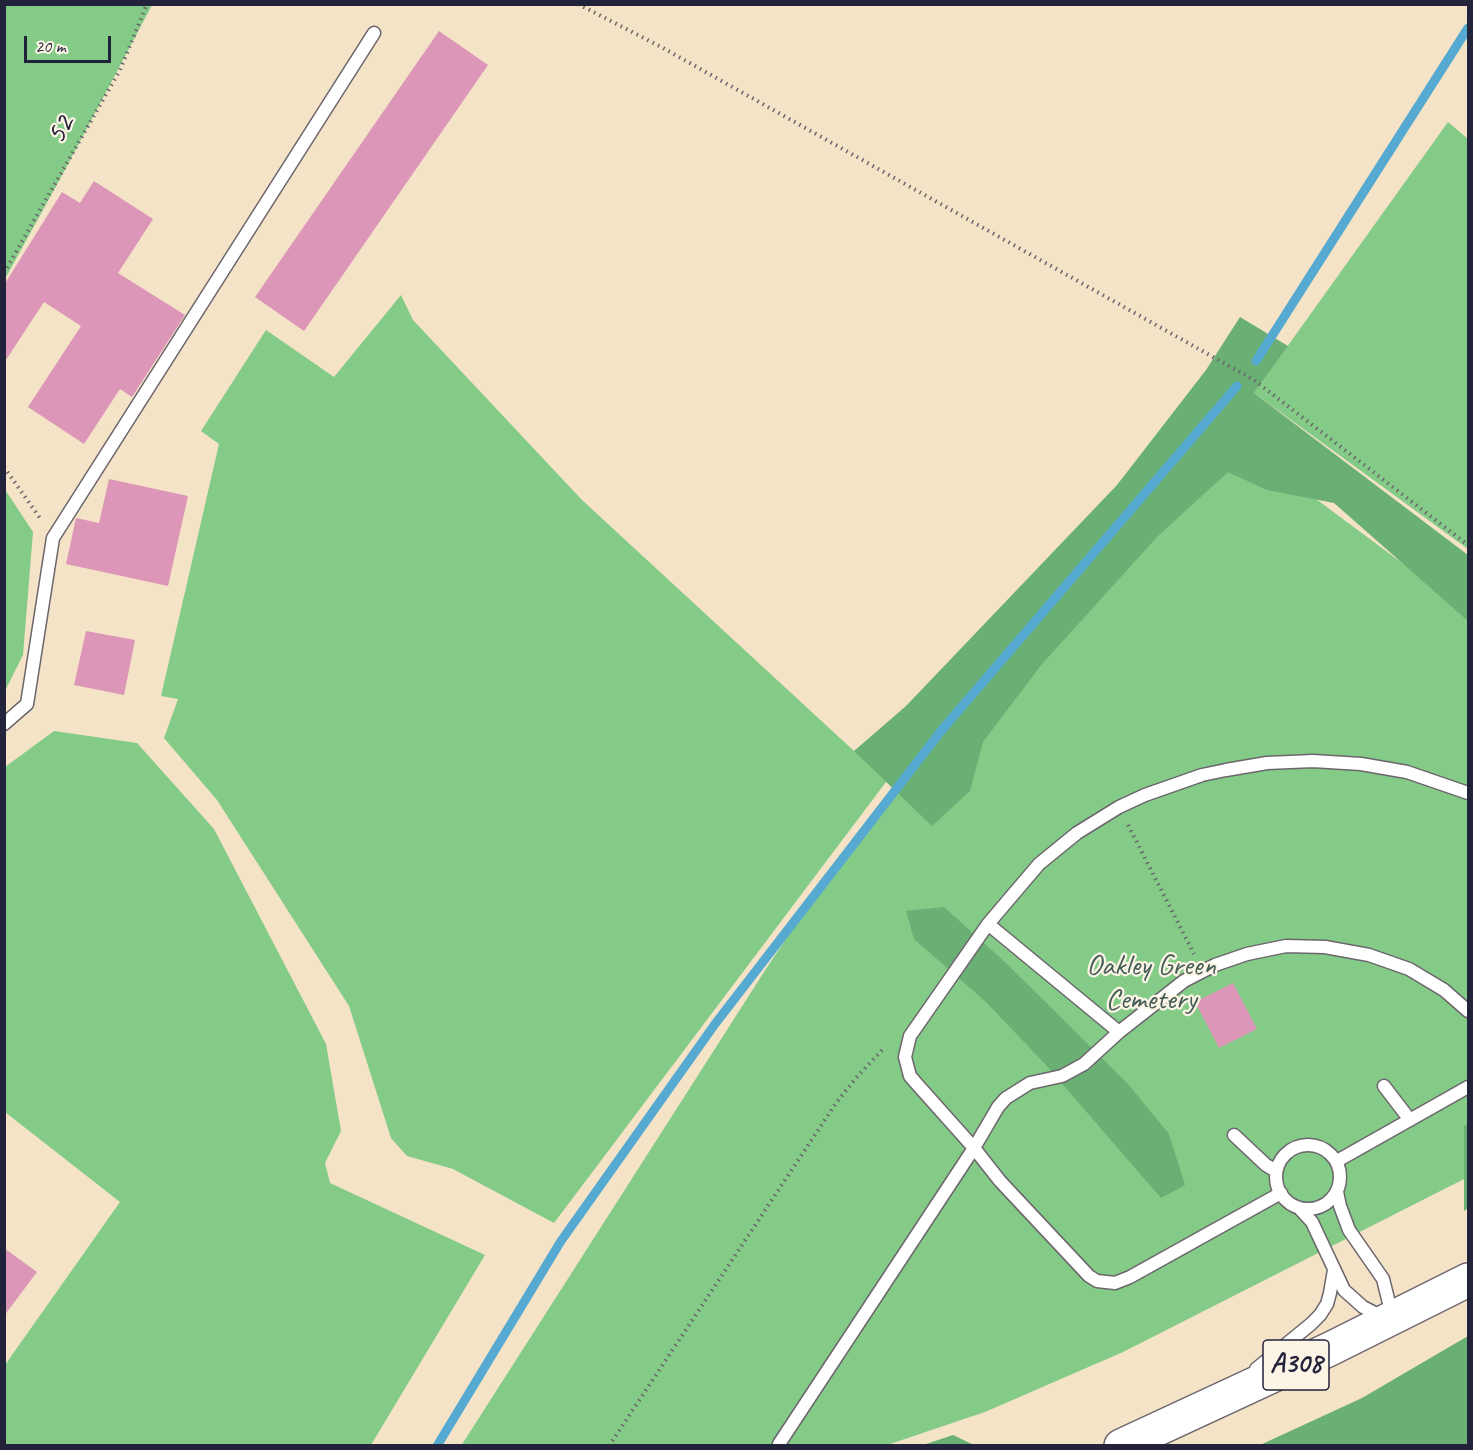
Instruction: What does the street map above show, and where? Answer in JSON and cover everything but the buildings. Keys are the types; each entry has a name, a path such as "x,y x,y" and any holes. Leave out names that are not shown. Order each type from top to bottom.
{"main road":[{"name":"A308","path":"1121,1446 1468,1280"}],"lane":[{"path":"4,724 27,704 53,538 374,33"},
{"path":"1281,1193 1131,1277 1115,1283 1106,1283 1089,1276 1000,1181 910,1076 905,1058 910,1036 988,924 1039,864 1077,833 1119,807 1163,788 1202,775 1288,761 1336,762 1383,767 1430,778 1468,793"},
{"path":"988,924 1119,1032"},
{"path":"778,1444 974,1148 998,1107 1006,1098 1030,1083 1062,1076 1084,1064 1119,1032 1177,987 1203,971 1247,954 1286,946 1326,947 1389,960 1409,969 1444,990 1468,1011"},
{"path":"1384,1086 1410,1120"},
{"path":"1337,1161 1468,1087"},
{"path":"1234,1135 1266,1165 1276,1171"},
{"path":"1299,1208 1321,1207 1330,1201 1341,1182 1337,1161 1323,1147 1302,1145 1285,1154 1276,1171 1281,1193 1289,1203 1299,1208 1312,1222 1344,1290 1375,1315 1388,1320 1390,1307 1383,1279 1350,1230 1337,1192"},
{"path":"1216,1402 1320,1315 1330,1293 1334,1270"}],"path":[{"name":"52","path":"4,273 120,70 147,4"},
{"path":"578,4 663,48 1254,380 1468,545"},
{"path":"4,467 53,538"},
{"path":"1119,807 1203,971"},
{"path":"609,1446 836,1103 856,1078 889,1044"}],"green space":[{"path":"5,4 152,5 5,279"},
{"path":"1448,122 1468,139 1468,549 1254,393"},
{"path":"401,295 413,320 582,500 854,751 898,766 554,1223 453,1169 407,1156 391,1138 349,1006 217,800 164,738 178,699 161,696 219,444 201,431 266,330 334,377"},
{"path":"1240,317 1288,346 1254,393 1468,555 1468,621 1334,503 1267,490 1228,472 1158,536 1042,664 983,742 970,791 932,826 854,751 906,706 1117,485 1206,370"},
{"name":"Oakley Green Cemetery","path":"1219,427 1468,612 1468,1177 1123,1352 985,1412 887,1445 461,1446 764,972 855,835 1009,672"},
{"path":"4,488 33,532 23,655 5,691"},
{"path":"54,731 137,743 214,829 326,1044 341,1131 325,1163 330,1183 485,1255 371,1445 5,1445 5,1365 120,1202 5,1112 5,767"},
{"path":"944,907 1006,963 1128,1084 1169,1134 1185,1185 1161,1198 1046,1065 986,1002 914,939 906,911"},
{"path":"1468,1123 1468,1208 1464,1211 1464,1126"},
{"path":"1468,1336 1468,1445 1260,1445 1362,1398"},
{"path":"953,1435 974,1445 923,1445"}],"waterway":[{"path":"1256,361 1468,28"},
{"path":"437,1446 561,1241 715,1024 941,731 1237,386"}]}
